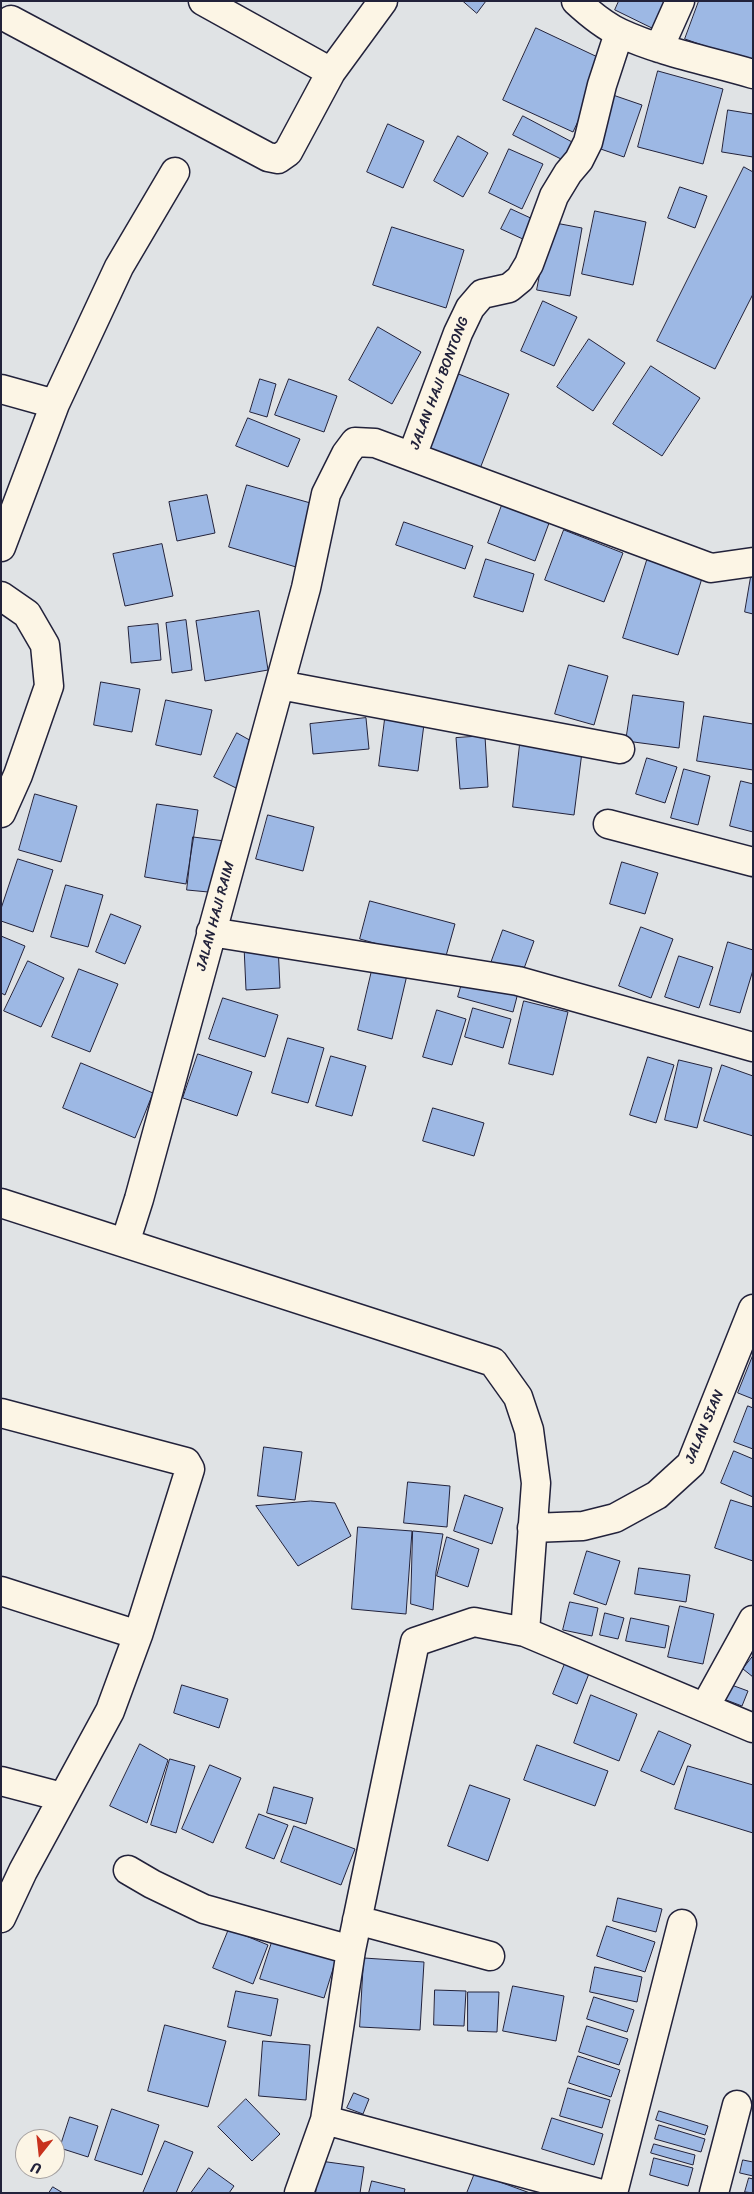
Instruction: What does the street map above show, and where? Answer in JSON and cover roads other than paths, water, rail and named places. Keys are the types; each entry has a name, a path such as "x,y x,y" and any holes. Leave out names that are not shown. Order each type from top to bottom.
{"street":[{"path":"203,1 331,72"},
{"path":"11,20 268,157 278,159 288,152 331,72 383,1"},
{"path":"576,1 594,18 619,33 659,48 753,74"},
{"path":"659,48 680,1"},
{"name":"JALAN HAJI BONTONG","path":"412,456 458,333 470,308 482,294 509,288 520,279 529,264 554,196 568,173 579,160 588,142 602,85 619,33"},
{"path":"1,547 55,404 119,267 175,172"},
{"path":"1,389 55,404"},
{"name":"JALAN HAJI RAIM","path":"124,1243 139,1199 280,685 306,588 326,494 346,454 355,442 375,443 412,456"},
{"path":"412,456 711,568 753,562"},
{"path":"1,596 27,614 45,645 49,686 10,772 1,813"},
{"path":"280,685 620,749"},
{"path":"608,824 753,862"},
{"path":"211,932 518,980 753,1046"},
{"path":"1,1203 493,1362 518,1397 529,1430 536,1483 525,1632"},
{"name":"JALAN SIAN","path":"532,1528 583,1526 615,1518 657,1495 691,1464 747,1340 753,1309"},
{"path":"1,1413 186,1462 190,1469 188,1481 138,1635 110,1711 23,1871 1,1918"},
{"path":"1,1591 138,1635"},
{"path":"705,1707 753,1620"},
{"path":"299,2193 325,2120 351,1950 415,1642 474,1622 525,1632 753,1728"},
{"path":"1,1781 62,1798"},
{"path":"128,1870 204,1909 351,1950"},
{"path":"357,1920 490,1956"},
{"path":"613,2193 682,1924"},
{"path":"714,2193 737,2105"},
{"path":"325,2120 598,2193"}]}
